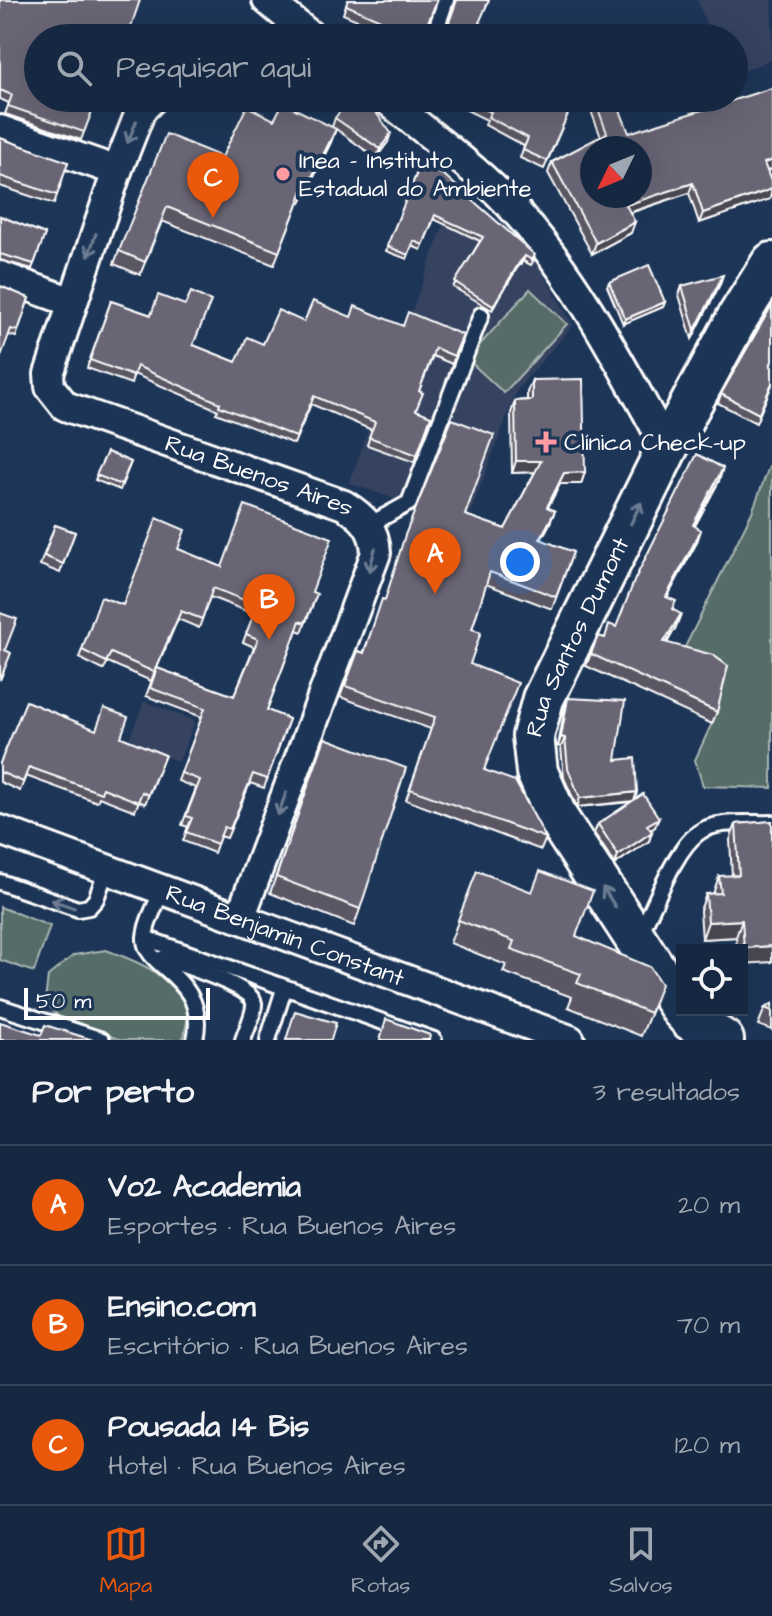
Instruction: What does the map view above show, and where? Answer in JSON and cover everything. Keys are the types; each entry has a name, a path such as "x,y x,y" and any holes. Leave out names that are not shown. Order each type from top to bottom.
{"main road":[{"name":"Rua Santos Dumont","path":"676,1001 557,818 537,772 533,736 543,699 667,448 738,317 772,263"},
{"name":"Rua Santos Dumont","path":"687,1016 723,1040"}],"street":[{"path":"267,0 293,24"},
{"name":"Rua Buenos Aires","path":"140,112 72,302 49,374 50,387 65,406 344,505 369,525 376,553 240,918"},
{"path":"408,112 520,215 571,285 667,448"},
{"path":"0,130 117,171"},
{"path":"0,276 72,302"},
{"name":"Rua Benjamin Constant","path":"0,830 570,1040"}],"lane":[{"path":"438,24 446,0"},
{"path":"369,525 409,503 481,315"},
{"path":"637,940 677,859 698,833 723,824 772,823"},
{"path":"0,882 78,909 89,907 96,899 106,871"},
{"path":"146,945 162,891"},
{"path":"146,945 434,1040"},
{"path":"146,945 185,987 197,1012 195,1040"},
{"path":"146,945 246,992 254,1004 243,1040"},
{"path":"268,1040 284,989"},
{"path":"0,1007 102,1040"}],"shaded area":[{"path":"697,0 772,0 772,59 748,69 748,24 706,24"},
{"path":"458,185 533,256 573,325 517,390 466,524 349,483"},
{"path":"144,701 195,721 179,762 128,742"}],"green space":[{"path":"530,289 567,324 504,393 467,359"},
{"path":"772,459 772,788 703,786 695,760 712,723 684,649 752,512"},
{"path":"0,907 50,926 34,972 0,960"},
{"path":"106,950 154,971 172,987 189,1010 181,1040 122,1040 61,1020 45,1001 48,976 74,955"}],"building":[{"path":"0,0 140,0 132,24 24,24 24,111 8,106 12,95 0,90"},
{"path":"348,0 437,0 427,24 390,24 346,5"},
{"path":"457,0 489,0 479,23 481,24 449,24"},
{"path":"772,88 772,160 764,163 772,189 703,213 693,183 652,196 652,136 601,136 607,133 599,112 621,112 629,133 696,112 748,112 748,96"},
{"path":"26,112 92,112 84,132"},
{"path":"244,112 259,112 274,120 278,112 301,112 336,129 304,188 279,252 167,207 145,262 119,251 166,134 222,157"},
{"path":"340,112 375,112 391,133 380,149 335,118"},
{"path":"491,112 569,112 547,161 523,150 528,138 488,117"},
{"path":"0,138 68,162 57,195 0,176"},
{"path":"580,147 580,208 628,208 635,222 596,243 552,162"},
{"path":"420,165 444,175 535,255 532,260 525,256 519,263 493,306 455,282 483,237 435,215 423,245 414,241 408,255 387,246"},
{"path":"0,216 45,234 34,264 0,254"},
{"path":"649,265 665,302 625,319 609,282"},
{"path":"723,275 695,330 682,286"},
{"path":"0,286 29,298 18,331 11,329 0,359"},
{"path":"191,292 211,301 193,345 236,362 247,337 263,344 278,310 304,322 313,301 351,317 355,306 403,326 408,312 463,335 454,356 435,348 419,391 423,393 416,410 431,416 417,455 369,437 375,422 314,396 296,437 219,406 220,403 137,366 133,376 90,360 111,301 151,315 158,295 185,305"},
{"path":"772,305 772,383 759,414 721,394"},
{"path":"583,379 585,472 564,473 547,507 555,511 540,539 573,552 556,597 490,572 472,629 481,632 470,664 518,683 484,770 515,781 546,838 410,789 435,717 345,686 358,651 364,653 382,599 385,600 405,535 452,419 494,435 465,515 505,529 541,461 516,461 515,401 532,400 532,380"},
{"path":"107,452 131,462 121,485 96,475"},
{"path":"697,454 723,468 693,525 701,530 666,597 676,601 672,609 681,614 664,642 713,655 728,666 717,712 591,654 598,636 605,638 609,624 616,627 635,579"},
{"path":"245,505 332,538 312,592 317,594 305,623 300,621 267,710 289,719 267,779 253,774 230,829 224,827 217,844 186,832 192,818 186,816 200,780 181,773 205,708 150,688 157,668 234,696 258,639 246,634 257,605 213,588 202,619 181,611 154,672 111,653 106,662 82,650 101,597 123,605 157,518 185,530 178,549 222,567"},
{"path":"55,525 75,532 63,564 44,556"},
{"path":"0,613 17,619 5,650 11,653 0,680"},
{"path":"568,698 625,701 616,760 635,758 637,792 580,798 568,768 565,738 561,737"},
{"path":"26,701 96,730 104,708 128,717 121,737 165,755 148,795 142,792 138,802 103,788 101,793 29,767 23,782 0,772 0,763"},
{"path":"325,738 406,768 360,909 276,877"},
{"path":"643,794 659,818 647,825 652,832 618,855 598,824"},
{"path":"772,821 772,946 748,948 748,944 744,944 742,920 708,922 706,894 721,893 719,876 739,875 736,824"},
{"path":"477,871 532,892 540,871 593,891 576,936 650,967 661,984 650,1013 577,983 581,974 511,949 514,941 458,920"},
{"path":"295,1011 336,1023 331,1040 286,1040"},
{"path":"386,1019 430,1035 429,1040 380,1040"},
{"path":"0,1022 41,1035 45,1025 93,1040 0,1040"}],"place":[{"name":"Inea - Instituto Estadual do Ambiente","path":"283,174"},
{"name":"Pousada 14 Bis","path":"213,218"},
{"name":"Clínica Check-up","path":"546,442"},
{"name":"Vo2 Academia","path":"435,594"},
{"name":"Ensino.com","path":"269,640"}]}
